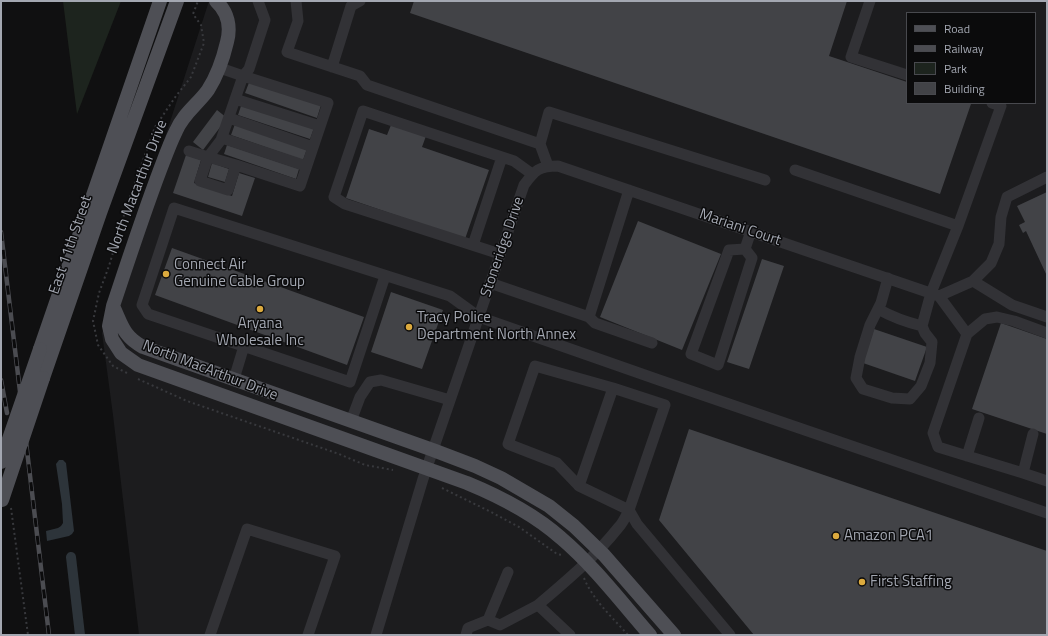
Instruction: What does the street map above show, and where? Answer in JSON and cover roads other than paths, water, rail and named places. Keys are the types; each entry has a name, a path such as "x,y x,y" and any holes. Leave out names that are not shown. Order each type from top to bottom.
{"main road":[{"name":"East 11th Street","path":"1,462 160,1"},
{"name":"East 11th Street","path":"5,503 43,378 93,232 177,1"},
{"name":"North Macarthur Drive","path":"113,306 154,187 176,130 182,119 208,90 220,68 228,41 230,28 221,5 216,1"},
{"name":"North MacArthur Drive","path":"113,306 126,333 133,341 143,347 475,466 501,478 549,506 574,526 599,550 674,635"},
{"name":"North MacArthur Drive","path":"113,306 109,326 112,340 121,353 138,365 467,483 494,494 536,519 562,539 586,563 650,635"}],"street":[{"path":"236,165 228,190 200,181 208,157 222,138 243,76 249,69 266,20 258,1"},
{"path":"296,1 298,21 288,52 360,76 367,85 540,144"},
{"path":"332,67 351,6 360,1"},
{"path":"870,1 851,57 906,76"},
{"path":"189,151 300,186 328,102 220,68"},
{"path":"235,99 320,126"},
{"path":"888,278 881,303 870,325 860,357 856,378 863,389 892,398 910,399 921,386 930,363 932,342 922,326 935,294 1002,106 995,104"},
{"path":"500,254 345,204 334,197 363,111 540,169 540,144 549,112 765,180"},
{"path":"229,118 313,147"},
{"path":"222,138 306,166"},
{"path":"472,245 502,157"},
{"name":"Mariani Court","path":"540,169 558,166 935,294"},
{"name":"Stoneridge Drive","path":"376,635 427,468 524,185 540,169"},
{"path":"795,170 958,226"},
{"path":"935,294 973,281 991,263 998,244 1007,197 1047,178"},
{"path":"589,317 629,190"},
{"path":"385,276 350,382 148,314 142,305 174,208 450,296 479,317 666,383 1047,513"},
{"path":"745,249 750,232"},
{"path":"745,249 752,258 718,365 691,354 729,250 745,249"},
{"path":"973,281 1012,305 1047,317"},
{"path":"490,283 589,317 596,323 652,343"},
{"path":"935,294 968,334"},
{"path":"878,309 905,322 922,326"},
{"path":"1047,333 1014,321 997,317 985,320 968,334 933,432 938,447 1047,481"},
{"path":"234,380 244,346"},
{"path":"466,635 468,628 488,620 500,625 538,605 586,563 620,527 630,510 665,405 613,388 535,366 508,444 556,463 579,486 630,510 637,524 730,635"},
{"path":"351,421 360,397 370,382 381,380 450,400"},
{"path":"579,486 613,388"},
{"path":"967,456 979,418"},
{"path":"1023,473 1033,434"},
{"path":"210,635 247,530 335,556 308,635"},
{"path":"488,620 508,572"},
{"path":"538,605 570,635"}],"waterway":[{"path":"71,557 80,635"}],"railway":[{"path":"1,232 49,635"},
{"path":"1,380 7,413"}],"place":[{"name":"Connect Air Genuine Cable Group","path":"166,274"},
{"name":"Aryana Wholesale Inc","path":"260,309"},
{"name":"Tracy Police Department North Annex","path":"409,327"},
{"name":"Amazon PCA1","path":"836,536"},
{"name":"First Staffing","path":"862,582"}]}
